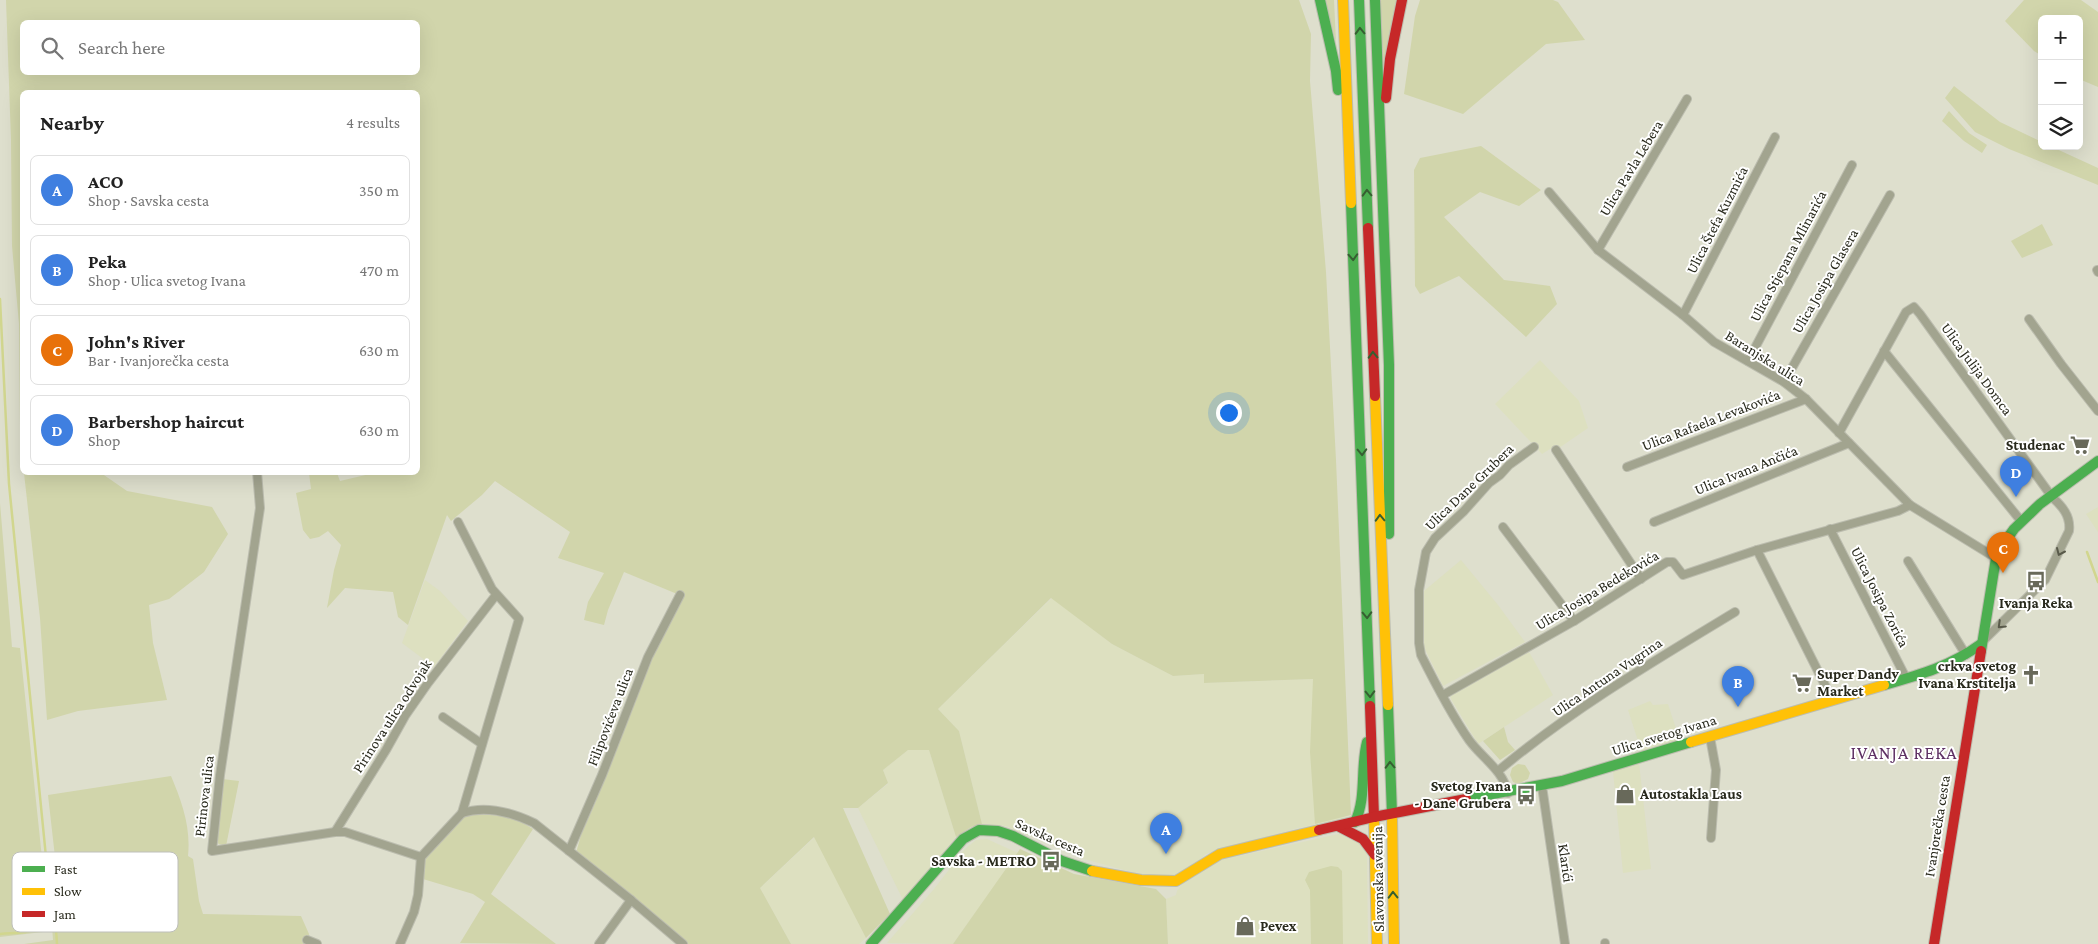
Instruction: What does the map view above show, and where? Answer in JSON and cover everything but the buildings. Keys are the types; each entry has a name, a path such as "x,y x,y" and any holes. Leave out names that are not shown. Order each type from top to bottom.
{"main road":[{"path":"1320,0 1336,71 1343,161 1350,174"},
{"name":"Slavonska avenija","path":"1343,0 1372,729 1377,944"},
{"name":"Slavonska avenija","path":"1359,0 1392,814 1394,944"},
{"path":"1374,0 1389,365 1388,548 1382,566"},
{"path":"1380,143 1386,120 1386,95 1390,59 1402,0"},
{"name":"Ivanjorečka cesta","path":"1934,944 1996,558 2001,545 2021,521 2098,461"},
{"name":"Ulica svetog Ivana","path":"1374,817 1542,786 1832,699 1930,672 1966,655 1981,644"},
{"path":"1355,822 1361,807 1363,756 1372,729"},
{"name":"Savska cesta","path":"871,944 963,840 982,829 988,828 1004,833 1057,859 1091,870 1143,880 1173,882 1180,880 1218,854 1374,817"},
{"path":"1338,826 1363,839 1375,855"}],"street":[{"name":"Ulica Pavla Lebera","path":"1598,250 1687,99"},
{"name":"Ulica Štefa Kuzmića","path":"1684,316 1775,137"},
{"name":"Ulica Stjepana Mlinarića","path":"1748,361 1852,165"},
{"name":"Baranjska ulica","path":"1549,192 1598,250 1684,316 1714,342 1784,382 1806,399 1910,505 1996,558"},
{"name":"Ulica Josipa Glasera","path":"1784,382 1890,195"},
{"name":"Ulica Julija Domca","path":"1884,351 1906,312 1914,307 1966,376 2052,497 2061,506 2070,523 2065,540 2045,580 1981,644"},
{"path":"2029,319 2098,411"},
{"path":"1839,433 1884,351 2021,521"},
{"name":"Ulica Rafaela Levakovića","path":"1627,467 1806,399"},
{"name":"Ulica Ivana Ančića","path":"1654,522 1849,444"},
{"name":"Ulica Dane Grubera","path":"1508,793 1498,771 1472,743 1421,654 1419,643 1419,590 1426,552 1435,538 1509,464 1534,447"},
{"path":"1556,450 1641,579"},
{"name":"Pirinova ulica","path":"257,475 260,508 220,775 212,851 344,832 421,857"},
{"name":"Ulica Josipa Bedekovića","path":"1443,695 1574,621 1667,562 1673,562 1683,575 1694,573 1757,550 1898,511 1910,505"},
{"path":"400,944 414,912 418,895 421,857 462,813 519,619 496,595 458,522"},
{"path":"1503,527 1574,621"},
{"name":"Ulica Josipa Zorića","path":"1830,529 1906,678"},
{"path":"1757,550 1832,699"},
{"path":"1908,561 1966,655"},
{"name":"Pirinova ulica odvojak","path":"336,832 405,716 428,682 496,595"},
{"name":"Filipovićeva ulica","path":"569,851 602,775 648,657 680,595"},
{"name":"Ulica Antuna Vugrina","path":"1498,771 1518,754 1624,679 1735,612"},
{"path":"443,717 482,744"},
{"path":"1710,737 1716,770 1711,838"},
{"name":"Klarići","path":"1542,786 1565,944"},
{"path":"462,813 480,810 516,814 534,823 683,944"},
{"path":"599,944 631,900"},
{"path":"307,940 317,944"}],"shaded area":[{"path":"6,0 1299,0 1311,34 1310,81 1326,272 1351,815 1315,824 1310,752 1313,679 1204,683 1204,674 1173,676 1112,644 1051,598 938,709 959,731 982,824 971,827 956,837 929,750 908,750 883,770 888,783 858,808 843,808 890,914 866,938 814,837 760,888 791,944 686,944 576,853 581,835 596,801 594,800 649,662 682,596 624,572 608,610 604,625 584,620 588,602 604,573 558,558 570,532 495,481 482,495 451,521 447,515 408,625 398,617 393,592 345,588 327,608 341,545 328,531 319,537 310,539 303,530 296,493 311,489 309,475 338,475 340,481 366,475 420,475 420,90 20,90 20,426 19,324 12,246 11,140"},
{"path":"1325,0 1334,0 1336,42"},
{"path":"1379,0 1397,0 1384,71"},
{"path":"1420,0 1553,0 1558,2 1585,40 1546,44 1463,114 1404,94 1415,16"},
{"path":"2024,0 2081,0 2098,12 2098,87 2083,81 2083,15 2038,15 2038,54 2005,21"},
{"path":"1954,86 2000,122 2038,140 2038,150 2059,150 2098,168 2098,185 2009,149 1975,132 1945,98"},
{"path":"1949,111 1969,133 1987,145 1982,153 1964,141 1942,121"},
{"path":"1481,146 1541,190 1519,206 1480,192 1444,217 1504,280 1550,286 1557,304 1526,337 1459,276 1420,294 1415,286 1414,170 1420,158"},
{"path":"2042,224 2053,245 2022,258 2011,241"},
{"path":"1540,360 1579,401 1588,428 1559,448 1550,449 1542,454 1495,404"},
{"path":"24,475 104,475 127,491 212,507 228,534 204,572 169,599 149,605 153,643 167,700 78,711 47,720 40,618"},
{"path":"0,503 12,647 20,648 41,852 12,852 12,932 43,932 0,937"},
{"path":"2098,507 2098,532 2086,514"},
{"path":"1461,560 1525,642 1443,686 1424,647 1424,591"},
{"path":"425,580 440,591 468,621 434,667 402,643"},
{"path":"1052,598 1112,644 1173,676 1204,674 1204,683 1313,679 1345,818 1298,828 1206,854 1182,876 1168,882 1084,859 1006,826 982,824 959,731 938,709"},
{"path":"1528,650 1553,695 1478,744 1450,695"},
{"path":"1650,701 1653,705 1668,704 1680,741 1642,753 1628,710"},
{"path":"1504,727 1508,742 1515,750 1500,760 1483,741"},
{"path":"908,750 929,750 956,837 904,902 858,808 888,784 883,770"},
{"path":"1639,763 1651,869 1623,873 1613,771"},
{"path":"1518,764 1525,765 1530,773 1528,779 1518,784 1513,782 1510,775 1512,768"},
{"path":"171,776 185,815 189,845 188,856 193,859 199,901 203,914 301,916 309,934 308,944 24,944 53,940 52,932 178,932 178,852 54,852 48,795"},
{"path":"222,779 239,781 226,846 215,841"},
{"path":"479,814 513,817 533,829 491,894 556,944 460,943 485,902 473,894 423,879 425,857 463,817"},
{"path":"1343,833 1355,837 1365,849 1367,856 1368,944 1168,944 1166,899 1176,895 1183,883 1217,859 1238,854 1240,856"},
{"path":"815,837 866,938 859,944 791,944 760,888"},
{"path":"987,839 1018,853 953,944 887,943 934,889 965,849 976,840"},
{"path":"1020,849 1074,874 1156,889 1166,899 1168,944 953,944"},
{"path":"1331,866 1338,867 1342,871 1343,944 1311,944 1310,890 1305,880 1309,872"}],"waterway":[{"path":"0,299 9,484 46,852"},
{"path":"2087,552 2098,582"},
{"path":"0,934 24,932"},
{"path":"56,932 57,944"}],"traffic: fast":[{"path":"1320,0 1336,71 1338,90"},
{"path":"1359,0 1368,228"},
{"path":"1375,0 1389,365 1389,534"},
{"path":"1351,203 1370,706"},
{"path":"1981,651 1996,558 2004,543 2014,529 2040,504 2098,461"},
{"path":"1884,685 1946,664 1981,644"},
{"path":"1388,705 1392,814"},
{"path":"1355,822 1361,803 1367,742"},
{"path":"1466,799 1562,781 1691,742"},
{"path":"871,944 963,839 979,830 998,831 1013,836 1062,861 1092,871"}],"traffic: slow":[{"path":"1343,0 1351,203"},
{"path":"1375,396 1388,705"},
{"path":"1691,742 1884,685"},
{"path":"1392,814 1394,944"},
{"path":"1374,817 1377,944"},
{"path":"1092,871 1141,880 1176,881 1220,854 1319,830"}],"traffic: jam":[{"path":"1386,98 1390,59 1402,0"},
{"path":"1368,228 1375,396"},
{"path":"1934,944 1981,651"},
{"path":"1370,706 1374,817"},
{"path":"1319,830 1466,799"},
{"path":"1338,826 1363,839 1375,855"}],"place":[{"name":"Studenac","path":"2080,445"},
{"name":"Barbershop haircut","path":"2016,497"},
{"name":"John's River","path":"2003,573"},
{"name":"Ivanja Reka","path":"2036,581"},
{"name":"crkva svetog Ivana Krstitelja","path":"2031,675"},
{"name":"Super Dandy Market","path":"1802,683"},
{"name":"Peka","path":"1738,707"},
{"name":"Autostakla Laus","path":"1625,794"},
{"name":"Svetog Ivana - Dane Grubera","path":"1526,795"},
{"name":"ACO","path":"1166,854"},
{"name":"Savska - METRO","path":"1051,861"},
{"name":"Pevex","path":"1245,926"}],"district":[{"name":"IVANJA REKA","path":"1904,753"}]}
